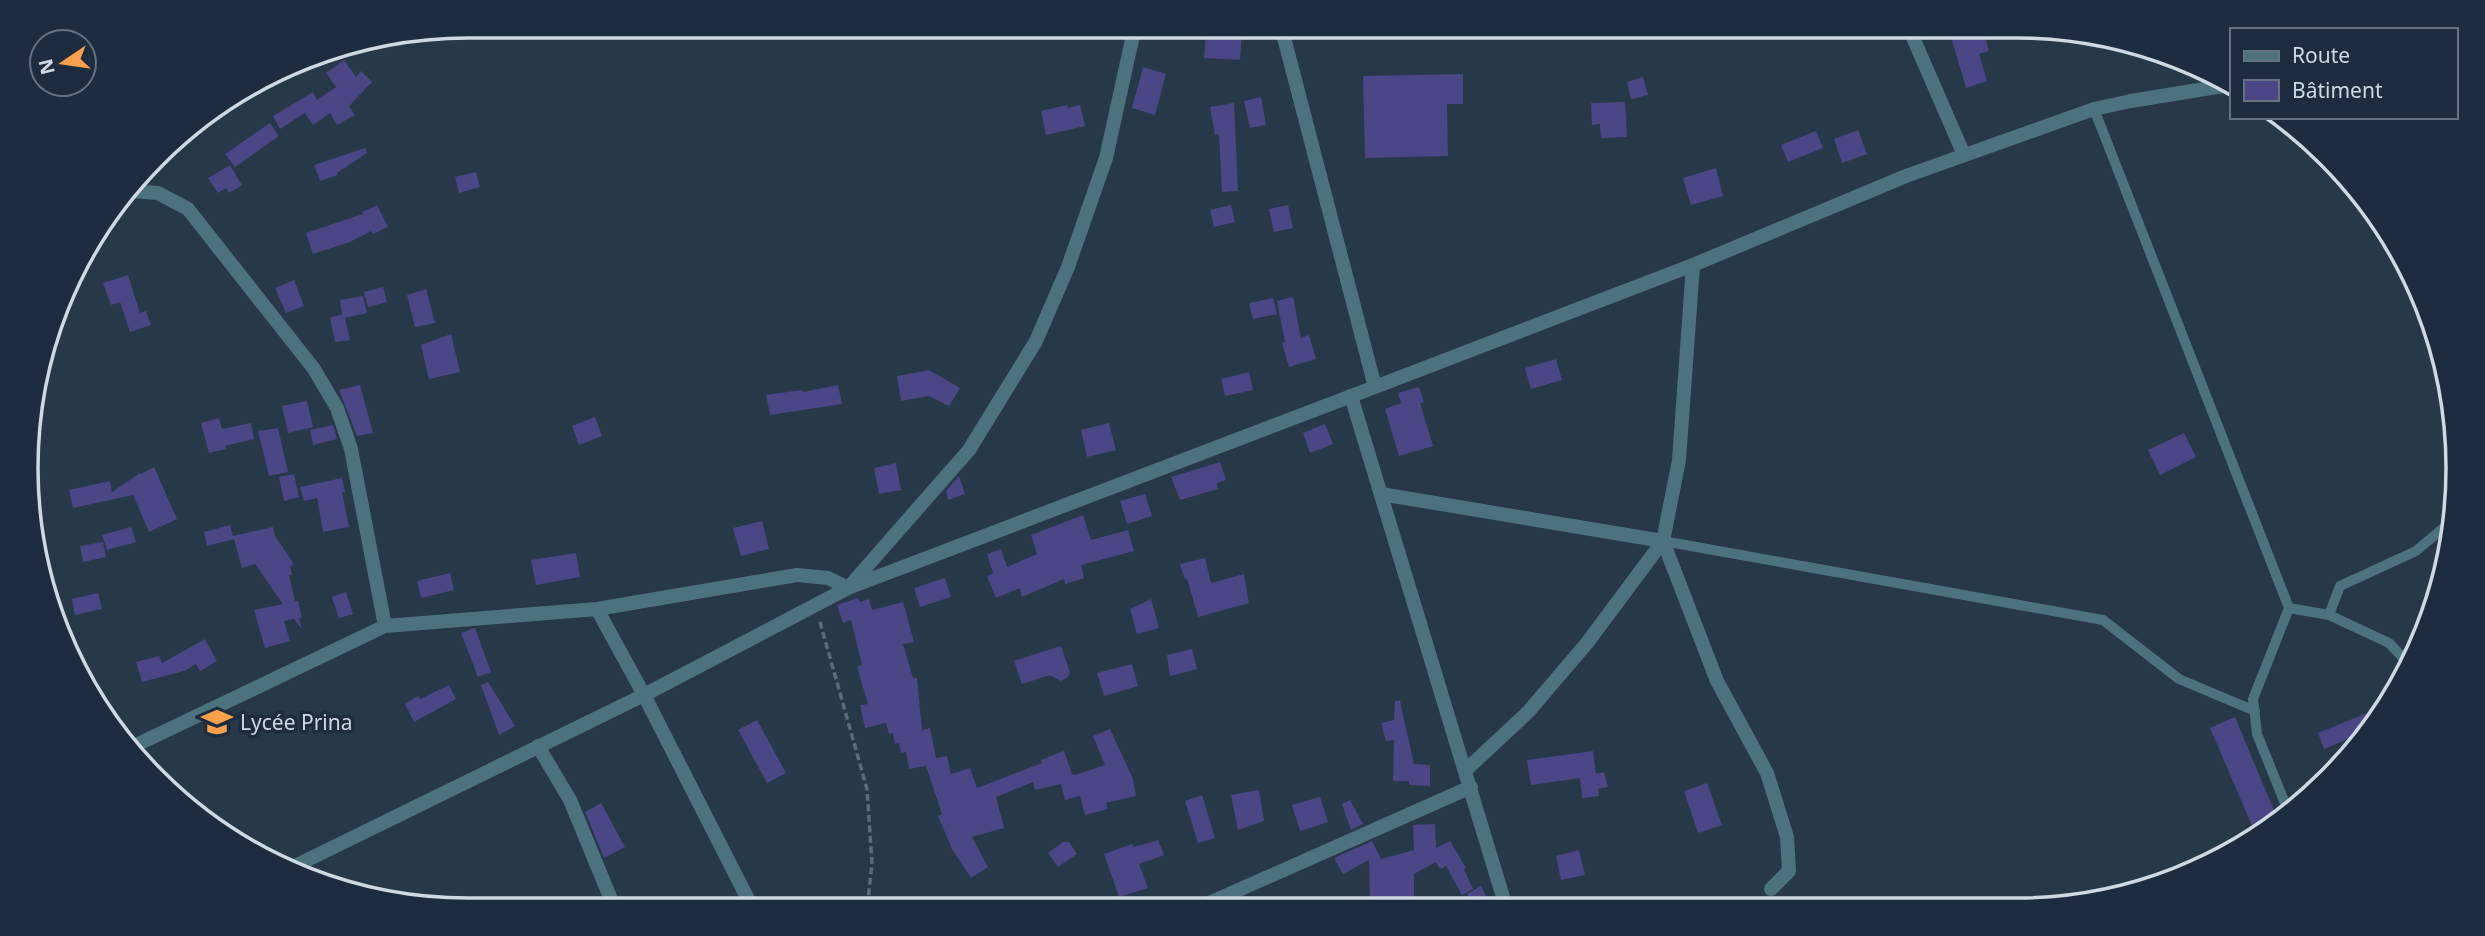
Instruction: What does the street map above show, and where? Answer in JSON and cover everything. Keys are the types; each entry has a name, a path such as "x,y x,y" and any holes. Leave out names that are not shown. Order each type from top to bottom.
{"street":[{"path":"848,588 970,450 1036,341 1068,267 1106,158 1132,38"},
{"path":"1284,38 1375,387"},
{"path":"1913,38 1964,155"},
{"path":"300,863 644,695 814,603 848,588 1693,265 1906,176 2094,109 2131,100 2215,87"},
{"path":"140,192 159,193 188,209 326,388 337,408 351,449 385,626"},
{"path":"1466,771 1529,711 1587,643 1663,541 1679,460 1693,265"},
{"path":"1351,396 1503,898"},
{"path":"1381,494 1663,541"},
{"path":"1663,541 1717,681 1768,774 1787,837 1789,871 1771,889"},
{"path":"139,744 385,626 597,609 797,575 828,578 848,588"},
{"path":"597,609 747,898"},
{"path":"538,746 580,822 611,898"},
{"path":"1221,898 1471,787"}],"lane":[{"path":"2094,109 2290,608 2253,699 2257,734 2285,803"},
{"path":"2329,615 2340,586 2416,551 2442,529"},
{"path":"1663,541 2103,620 2179,679 2255,711"},
{"path":"2290,608 2329,615 2389,643 2402,657"}],"path":[{"path":"814,603 867,789 872,863 868,898"}],"building":[{"path":"1206,38 1242,38 1240,60 1204,58"},
{"path":"1951,38 1985,38 1989,51 1979,54 1987,81 1966,88"},
{"path":"344,60 356,77 361,71 372,82 349,106 355,115 337,125 330,113 313,125 305,113 280,129 273,116 313,92 317,100 336,87 326,73"},
{"path":"1143,67 1166,74 1155,115 1132,108"},
{"path":"1463,74 1463,104 1447,104 1448,156 1365,158 1363,76"},
{"path":"1643,77 1648,95 1631,99 1627,82"},
{"path":"1261,97 1266,125 1250,128 1244,101"},
{"path":"1625,102 1627,137 1601,138 1600,124 1592,125 1591,103"},
{"path":"1234,103 1238,191 1222,192 1219,134 1215,135 1210,107"},
{"path":"1067,105 1068,108 1080,105 1085,126 1046,135 1041,111"},
{"path":"270,123 279,136 235,167 225,154"},
{"path":"1858,130 1867,154 1842,163 1834,139"},
{"path":"1816,131 1823,148 1788,162 1781,145"},
{"path":"365,148 367,153 337,173 338,175 320,181 314,165"},
{"path":"230,165 242,185 229,193 226,188 218,193 208,178"},
{"path":"1716,168 1723,196 1691,205 1683,178"},
{"path":"476,172 480,187 459,193 455,177"},
{"path":"377,205 388,227 313,254 306,233 363,214 362,212"},
{"path":"1231,205 1235,222 1214,227 1210,210"},
{"path":"1288,205 1293,228 1274,232 1269,209"},
{"path":"128,275 140,313 146,311 151,325 130,332 120,302 111,305 103,283"},
{"path":"294,280 304,306 286,313 275,288"},
{"path":"383,287 387,302 368,307 364,292"},
{"path":"426,289 435,323 415,327 407,295"},
{"path":"363,296 367,313 345,318 350,340 335,342 330,317 342,315 340,300"},
{"path":"1293,297 1301,338 1309,335 1316,359 1289,367 1282,343 1285,342 1277,301"},
{"path":"1273,298 1277,314 1253,319 1249,303"},
{"path":"451,334 460,372 429,379 421,345"},
{"path":"1556,359 1562,380 1531,389 1525,368"},
{"path":"929,370 960,388 949,406 929,396 901,401 897,376"},
{"path":"1249,372 1253,390 1225,396 1221,379"},
{"path":"360,385 373,433 357,436 339,390"},
{"path":"838,385 842,404 770,415 766,395 803,392"},
{"path":"1419,387 1424,402 1420,403 1433,446 1399,456 1385,409 1401,403 1398,393"},
{"path":"307,401 313,427 288,433 282,406"},
{"path":"595,417 602,436 579,445 572,426"},
{"path":"219,418 222,429 251,423 254,439 209,453 201,423"},
{"path":"1109,423 1116,450 1087,457 1081,430"},
{"path":"1325,424 1333,444 1310,453 1303,433"},
{"path":"333,425 337,439 313,445 310,430"},
{"path":"278,428 288,472 269,476 258,431"},
{"path":"2184,433 2196,457 2160,475 2148,450"},
{"path":"1220,462 1226,480 1217,483 1218,489 1180,500 1171,477"},
{"path":"896,463 901,490 879,494 874,468"},
{"path":"154,467 177,519 149,532 133,495 73,508 69,490 110,481 112,492"},
{"path":"294,474 299,497 284,501 279,477"},
{"path":"959,476 965,494 948,500 946,491"},
{"path":"342,478 349,527 323,532 317,498 304,501 300,487"},
{"path":"1145,494 1152,516 1127,524 1120,501"},
{"path":"1083,515 1091,540 1128,530 1134,551 1081,565 1084,578 1065,584 1064,579 1022,597 1020,588 996,598 987,576 993,573 987,554 1001,549 1007,567 1037,554 1031,535"},
{"path":"762,521 769,549 741,556 733,528"},
{"path":"230,525 233,536 273,527 275,536 294,564 290,567 292,575 289,575 295,601 298,601 302,629 294,619 284,621 290,641 265,648 254,610 283,604 255,564 242,568 234,539 207,546 204,532"},
{"path":"131,527 136,542 107,550 102,535"},
{"path":"103,542 106,557 83,562 80,546"},
{"path":"576,553 580,577 536,585 531,560"},
{"path":"1205,558 1211,583 1244,574 1249,603 1198,617 1187,578 1185,579 1180,564"},
{"path":"450,573 454,590 421,598 417,581"},
{"path":"945,578 951,597 920,607 914,588"},
{"path":"346,592 353,614 339,618 332,597"},
{"path":"98,593 102,609 75,615 72,599"},
{"path":"858,598 860,602 869,599 872,610 903,602 914,642 903,644 913,678 917,678 922,730 930,728 936,758 947,756 951,774 970,768 977,788 1042,763 1041,760 1064,751 1072,774 1075,775 1105,765 1093,736 1110,729 1133,779 1136,796 1106,803 1108,809 1085,815 1080,796 1065,800 1061,784 1035,790 1033,782 996,797 1004,828 972,837 988,867 971,878 952,849 938,816 942,814 926,766 909,769 906,752 901,753 899,743 895,744 893,733 889,734 886,723 865,728 860,705 868,704 857,667 862,665 851,620 843,623 837,605"},
{"path":"1151,599 1159,628 1137,634 1130,609"},
{"path":"475,628 491,672 478,677 461,633"},
{"path":"205,639 217,661 200,671 196,664 184,671 142,682 136,662 159,656 162,663"},
{"path":"1061,646 1070,673 1068,677 1061,681 1050,675 1022,684 1014,661"},
{"path":"1192,649 1197,669 1170,676 1167,655"},
{"path":"1132,664 1138,686 1104,696 1097,673"},
{"path":"488,682 515,726 499,735 481,685"},
{"path":"449,685 456,699 414,722 405,704 418,696 420,699"},
{"path":"1395,701 1400,701 1414,764 1430,765 1430,786 1409,785 1409,781 1393,781 1394,740 1386,741 1381,723 1394,720"},
{"path":"2371,711 2351,738 2324,749 2318,733"},
{"path":"2235,717 2274,812 2253,827 2210,728"},
{"path":"757,720 786,773 767,783 738,730"},
{"path":"1593,751 1596,774 1604,772 1608,787 1598,789 1599,796 1582,798 1580,778 1531,785 1527,760"},
{"path":"1707,783 1722,825 1698,833 1684,791"},
{"path":"1259,790 1264,821 1238,830 1231,795"},
{"path":"1202,795 1215,838 1198,843 1185,801"},
{"path":"1320,797 1328,822 1300,831 1292,805"},
{"path":"1350,800 1363,824 1351,830 1342,804"},
{"path":"601,803 625,847 604,858 585,812"},
{"path":"1435,824 1436,848 1450,841 1466,868 1464,869 1473,889 1462,895 1446,866 1440,869 1436,862 1414,874 1414,897 1370,898 1369,860 1343,874 1334,858 1372,841 1381,859 1414,850 1413,825"},
{"path":"1158,840 1164,855 1139,864 1148,888 1119,897 1104,854 1132,844 1134,847"},
{"path":"1063,842 1069,842 1077,854 1058,867 1048,853"},
{"path":"1579,850 1585,875 1561,880 1556,856"},
{"path":"1481,886 1487,898 1469,898 1467,894"}],"place":[{"name":"Lycée Prina","path":"217,722"}]}
